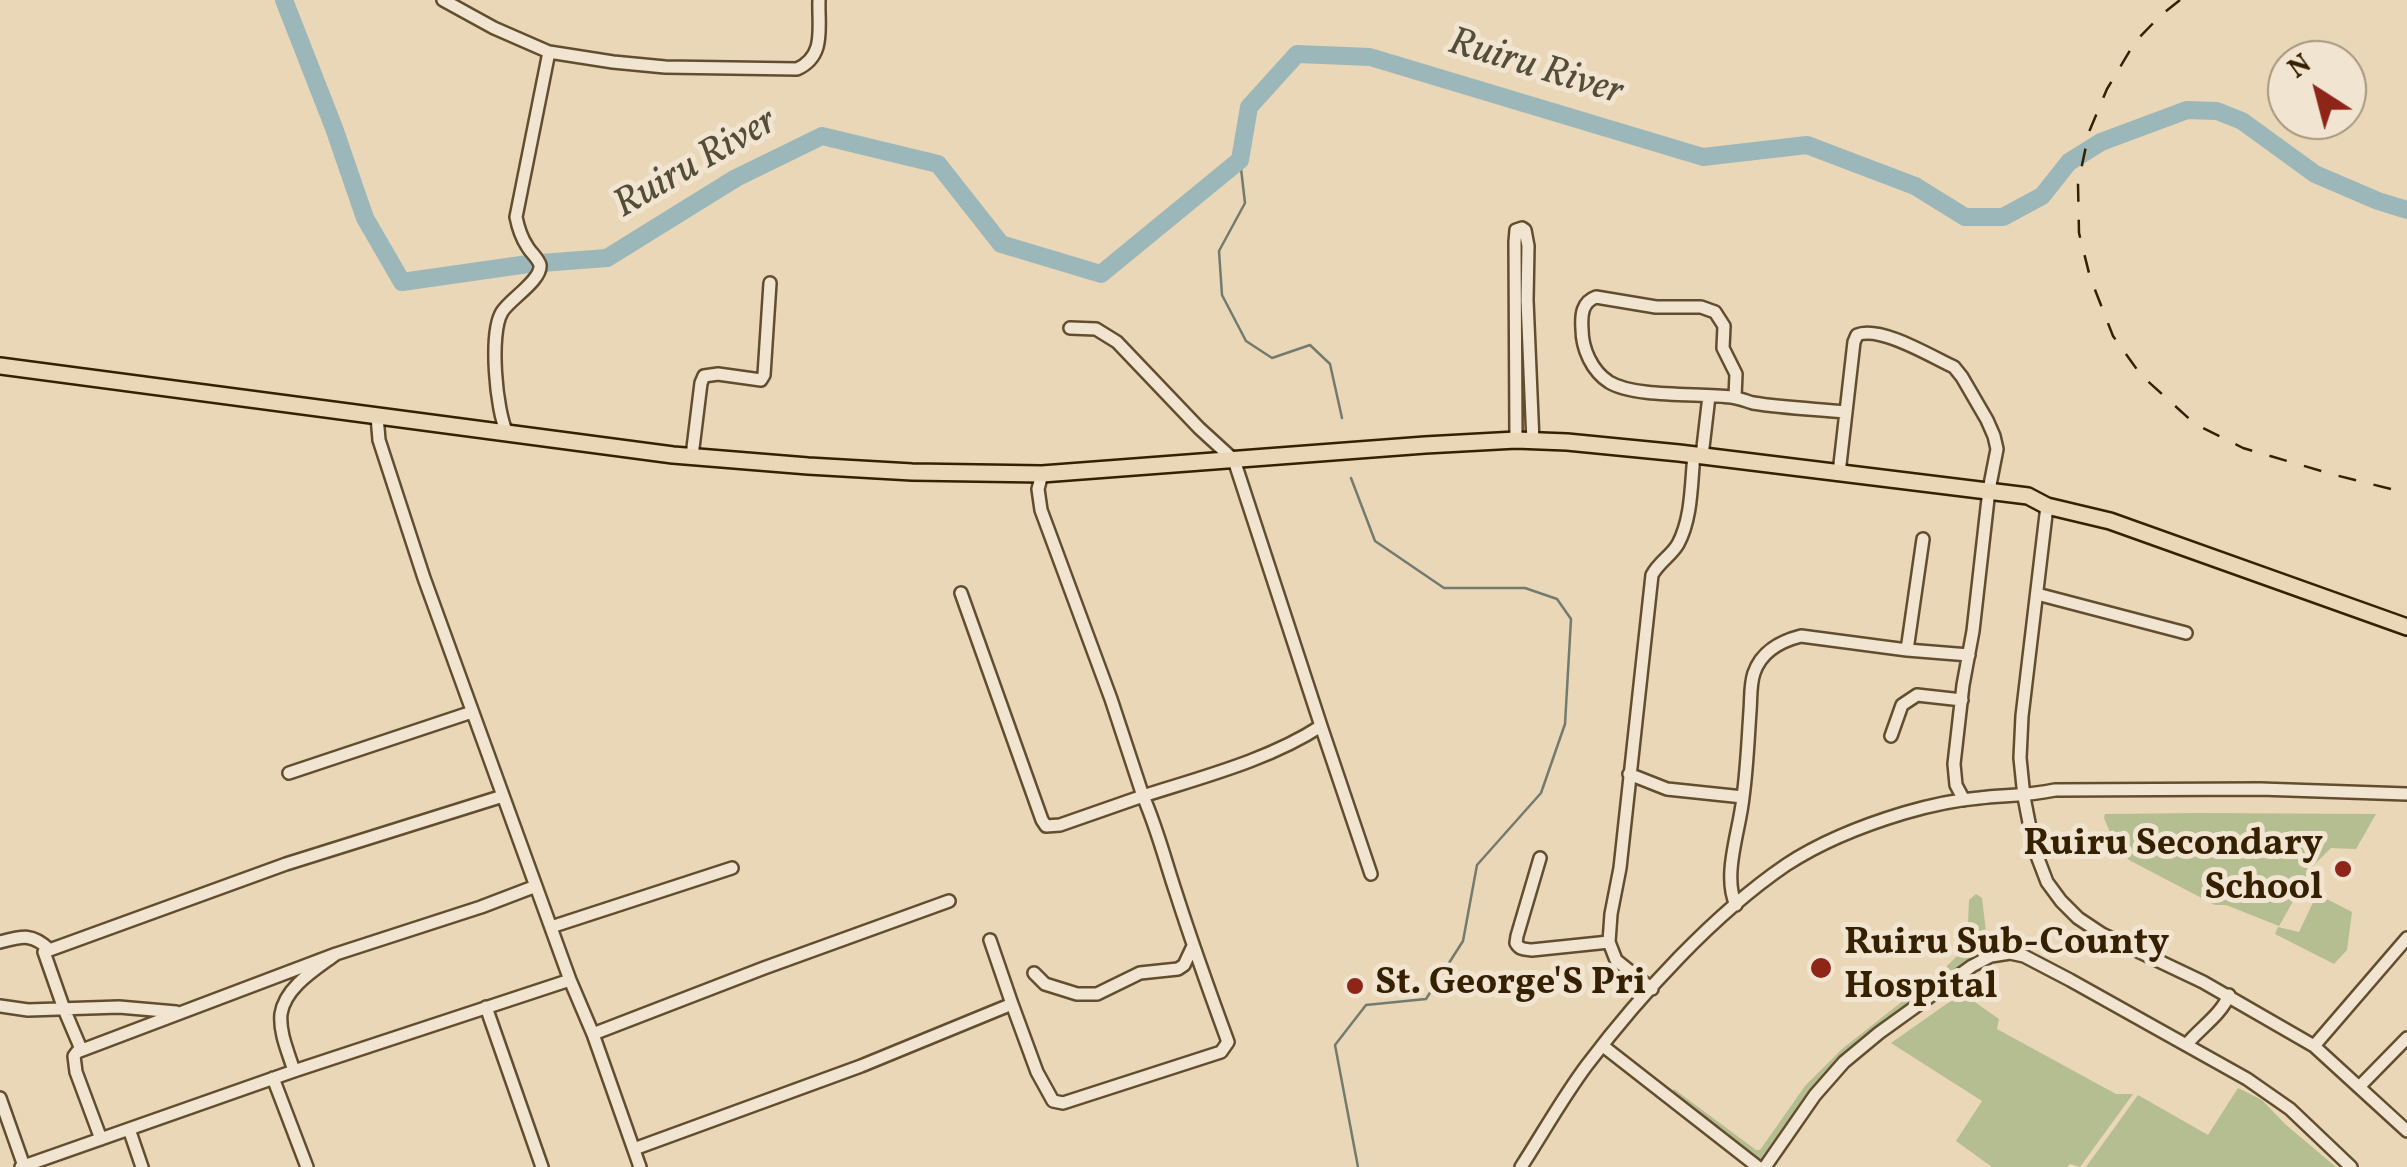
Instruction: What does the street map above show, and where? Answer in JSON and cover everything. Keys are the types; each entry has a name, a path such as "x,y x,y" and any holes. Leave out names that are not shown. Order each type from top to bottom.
{"main road":[{"path":"0,366 692,456 912,472 1042,474 1524,441 1698,456 2028,496 2047,506 2110,521 2407,627"}],"street":[{"path":"443,0 548,52 666,67 796,69 814,58 819,0"},
{"path":"507,432 500,416 494,332 502,310 536,276 540,262 524,243 516,217 548,52"},
{"path":"1522,228 1528,246 1531,387 1524,441 1516,387 1515,234 1522,228"},
{"path":"692,456 704,376 761,380 764,375 770,283"},
{"path":"1734,397 1736,374 1723,348 1724,326 1715,312 1701,307 1656,306 1596,296 1589,299 1582,314 1584,344 1590,362 1605,380 1629,388 1846,412"},
{"path":"1070,328 1096,329 1117,342 1234,460 1372,874"},
{"path":"1839,473 1854,342 1857,334 1864,331 1884,335 1954,367 1994,436 1997,449 1954,776 1964,800"},
{"path":"1516,387 1531,387"},
{"path":"1652,989 1616,960 1608,942 1610,914 1620,868 1652,575 1671,554 1683,531 1708,396"},
{"path":"377,416 379,440 424,578 640,1167"},
{"path":"990,940 1053,1101 1063,1103 1222,1052 1228,1042 1159,834 1041,510 1038,489 1042,474"},
{"path":"2047,506 2020,744 2024,797 2040,868 2061,902 2078,918 2102,934 2229,995 2314,1046 2407,1131"},
{"path":"1907,650 1923,540"},
{"path":"961,593 1046,826 1060,825 1207,776 1321,726"},
{"path":"2037,594 2186,633"},
{"path":"1736,905 1730,889 1748,764 1753,674 1760,660 1785,640 1801,636 1969,656"},
{"path":"1891,736 1902,704 1909,699 1918,695 1962,700"},
{"path":"289,773 472,712"},
{"path":"1629,774 1667,789 1743,797"},
{"path":"1521,1167 1572,1087 1652,989 1736,905 1787,865 1821,845 1904,813 1964,800 2024,797 2055,790 2260,789 2407,794"},
{"path":"82,1048 44,952 286,864 503,796"},
{"path":"1540,858 1517,936 1518,946 1532,950 1608,942"},
{"path":"551,927 732,868"},
{"path":"100,1139 76,1072 74,1056 82,1048 336,954 536,886"},
{"path":"594,1034 950,902"},
{"path":"0,942 20,937 39,940 50,950"},
{"path":"2314,1046 2407,938"},
{"path":"1034,973 1045,984 1077,994 1097,994 1140,974 1184,965 1193,946"},
{"path":"1603,1046 1761,1167 1844,1062 1916,1006 1991,956 2010,953 2024,956 2247,1079 2290,1109 2352,1167"},
{"path":"294,1071 283,1033 285,1004 302,980 336,954"},
{"path":"0,1098 22,1167 40,1164 294,1071 570,980"},
{"path":"2187,1044 2221,1010 2229,995"},
{"path":"634,1149 861,1066 1012,1004"},
{"path":"0,1006 28,1010 119,1007 180,1012"},
{"path":"486,1007 542,1167"},
{"path":"2360,1086 2407,1038"},
{"path":"274,1078 307,1167"},
{"path":"129,1129 142,1167"}],"green space":[{"path":"2105,814 2376,814 2356,849 2331,848 2313,866 2279,926 2226,905 2215,905 2129,860 2115,844 2104,818"},
{"path":"1976,894 1982,898 1988,948 1892,1018 1820,1080 1763,1159 1756,1160 1672,1093 1674,1089 1760,1150 1805,1086 1842,1049 1967,946 1969,900"},
{"path":"2317,894 2352,912 2347,950 2334,964 2275,934 2278,927 2299,932"},
{"path":"1962,993 1999,1019 1997,1029 2116,1094 2133,1094 2080,1167 1992,1167 1956,1141 1982,1101 1891,1043"},
{"path":"2238,1088 2262,1100 2336,1167 2086,1167 2138,1095 2208,1135"}],"waterway":[{"name":"Ruiru River","path":"284,0 365,218 402,282 528,264 607,258 736,178 822,136 938,164 1001,244 1101,274 1240,160 1249,107 1297,54 1370,57 1703,157 1807,145 1915,186 1965,217 2003,217 2042,196 2069,162 2101,142 2187,110 2217,111 2242,121 2315,174 2407,210"},
{"path":"1240,160 1245,203 1219,251 1222,295 1246,341 1272,358 1310,345 1330,364 1342,418"},
{"path":"1351,478 1375,541 1444,588 1525,588 1557,599 1571,619 1565,724 1541,793 1477,865 1463,941 1426,999 1366,1005 1335,1045 1358,1167"}],"railway":[{"path":"2180,0 2135,42 2107,89 2089,132 2078,184 2079,233 2090,277 2113,336 2141,375 2195,424 2243,448 2407,493"}],"place":[{"name":"Ruiru Secondary School","path":"2343,869"},
{"name":"Ruiru Sub-County Hospital","path":"1821,968"},
{"name":"St. George'S Pri","path":"1355,986"}]}
